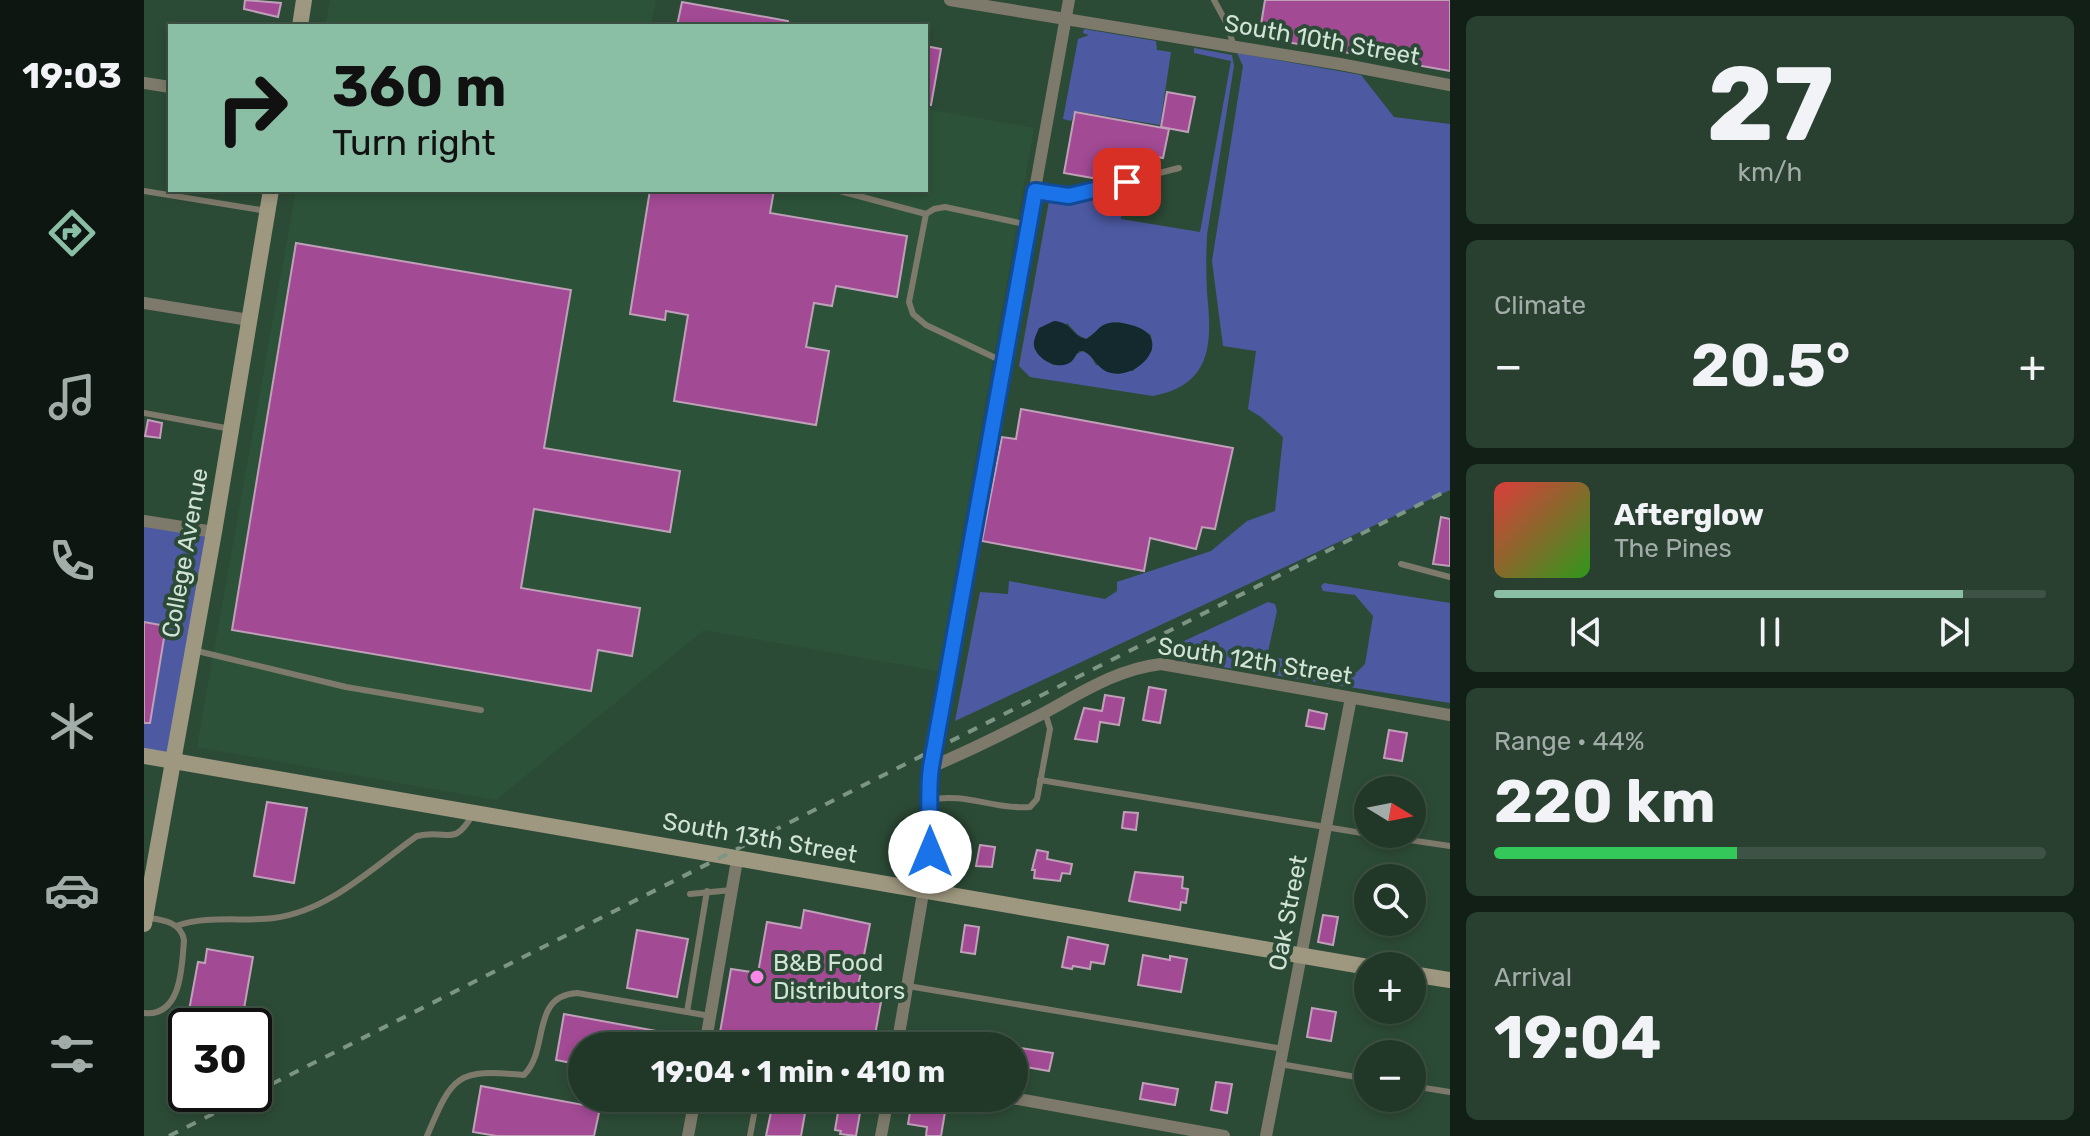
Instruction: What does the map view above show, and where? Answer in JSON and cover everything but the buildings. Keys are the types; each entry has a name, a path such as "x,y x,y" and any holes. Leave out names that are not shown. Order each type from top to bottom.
{"main road":[{"path":"300,24 304,0"},
{"name":"College Avenue","path":"145,921 149,864 173,761 271,192"},
{"name":"South 13th Street","path":"144,756 1354,965"},
{"path":"1426,976 1450,980"}],"street":[{"name":"South 10th Street","path":"950,0 1450,85"},
{"path":"900,1032 925,891 931,822 928,801 931,767 1069,0"},
{"path":"144,83 168,87"},
{"path":"144,303 249,320"},
{"path":"144,521 214,532"},
{"name":"South 12th Street","path":"931,767 982,745 1116,675 1161,664 1450,715"},
{"name":"Oak Street","path":"1266,1136 1351,698"},
{"path":"708,1032 737,860"},
{"path":"1028,1101 1224,1136"},
{"path":"690,1136 693,1112"},
{"path":"881,1136 885,1112"}],"lane":[{"path":"1214,0 1227,24 1234,47"},
{"path":"1035,191 1069,196 1179,168"},
{"path":"144,191 267,212"},
{"path":"844,192 926,214 945,207 1029,225"},
{"path":"926,214 909,302 913,314 926,325 1004,362"},
{"path":"144,413 231,429"},
{"path":"1401,564 1450,577"},
{"path":"193,650 346,687 481,710"},
{"path":"928,801 947,796 1014,809 1030,807 1037,799 1050,729 1045,712"},
{"path":"1040,780 1354,832"},
{"path":"176,926 207,920 276,918 305,911 333,896 417,836 457,835 474,813"},
{"path":"1426,842 1450,846"},
{"path":"690,894 732,890"},
{"path":"687,1012 707,891"},
{"path":"144,1013 163,1011 174,1000 184,940 183,933 166,920 145,921"},
{"path":"908,986 1283,1049"},
{"path":"427,1136 440,1105 456,1081 482,1072 524,1075 533,1066 548,1010 555,999 564,994 577,993 710,1016"},
{"path":"1280,1064 1354,1077"},
{"path":"1426,1088 1450,1092"},
{"path":"750,1136 754,1112"}],"shaded area":[{"path":"330,0 656,0 651,24 325,24"},
{"path":"1084,29 1156,41 1157,50 1171,52 1160,125 1075,111 1071,121 1063,119 1078,39 1089,35 1083,33"},
{"path":"1194,48 1232,55 1234,66 1207,235 1208,344 1198,371 1173,390 1153,396 1030,377 1019,366 1049,201 1123,199 1121,219 1200,232 1231,61 1194,53","holes":["1119,322 1151,335 1152,350 1133,371 1096,365 1090,355 1083,351 1053,365 1038,354 1067,323 1086,339 1106,324"]},
{"path":"1237,53 1361,75 1394,117 1450,124 1450,490 955,721 980,592 1008,594 1009,581 1105,599 1117,591 1117,582 1211,551 1247,521 1275,511 1283,437 1248,409 1256,351 1223,346 1212,261 1243,66"},
{"path":"928,109 1034,128 938,671 704,630 496,800 197,747 296,192 928,192"},
{"path":"1054,321 1086,339 1106,324 1131,325 1144,331 1151,339 1152,347 1142,364 1122,373 1106,371 1083,351 1079,351 1067,364 1055,365 1040,356 1034,344 1039,328"},
{"path":"144,521 214,532 173,761 144,756"},
{"path":"1324,583 1450,603 1450,703 1178,660 1175,650 1184,641 1268,602 1275,604 1277,611 1267,656 1357,672 1365,664 1373,616 1355,595 1323,591 1321,586"}],"railway":[{"path":"272,1084 1450,489"},
{"path":"169,1136 216,1112"}],"place":[{"name":"B&B Food Distributors","path":"757,977"}],"route":[{"path":"930,852 931,822 927,795 931,767 1035,191 1069,196 1127,182"}]}
